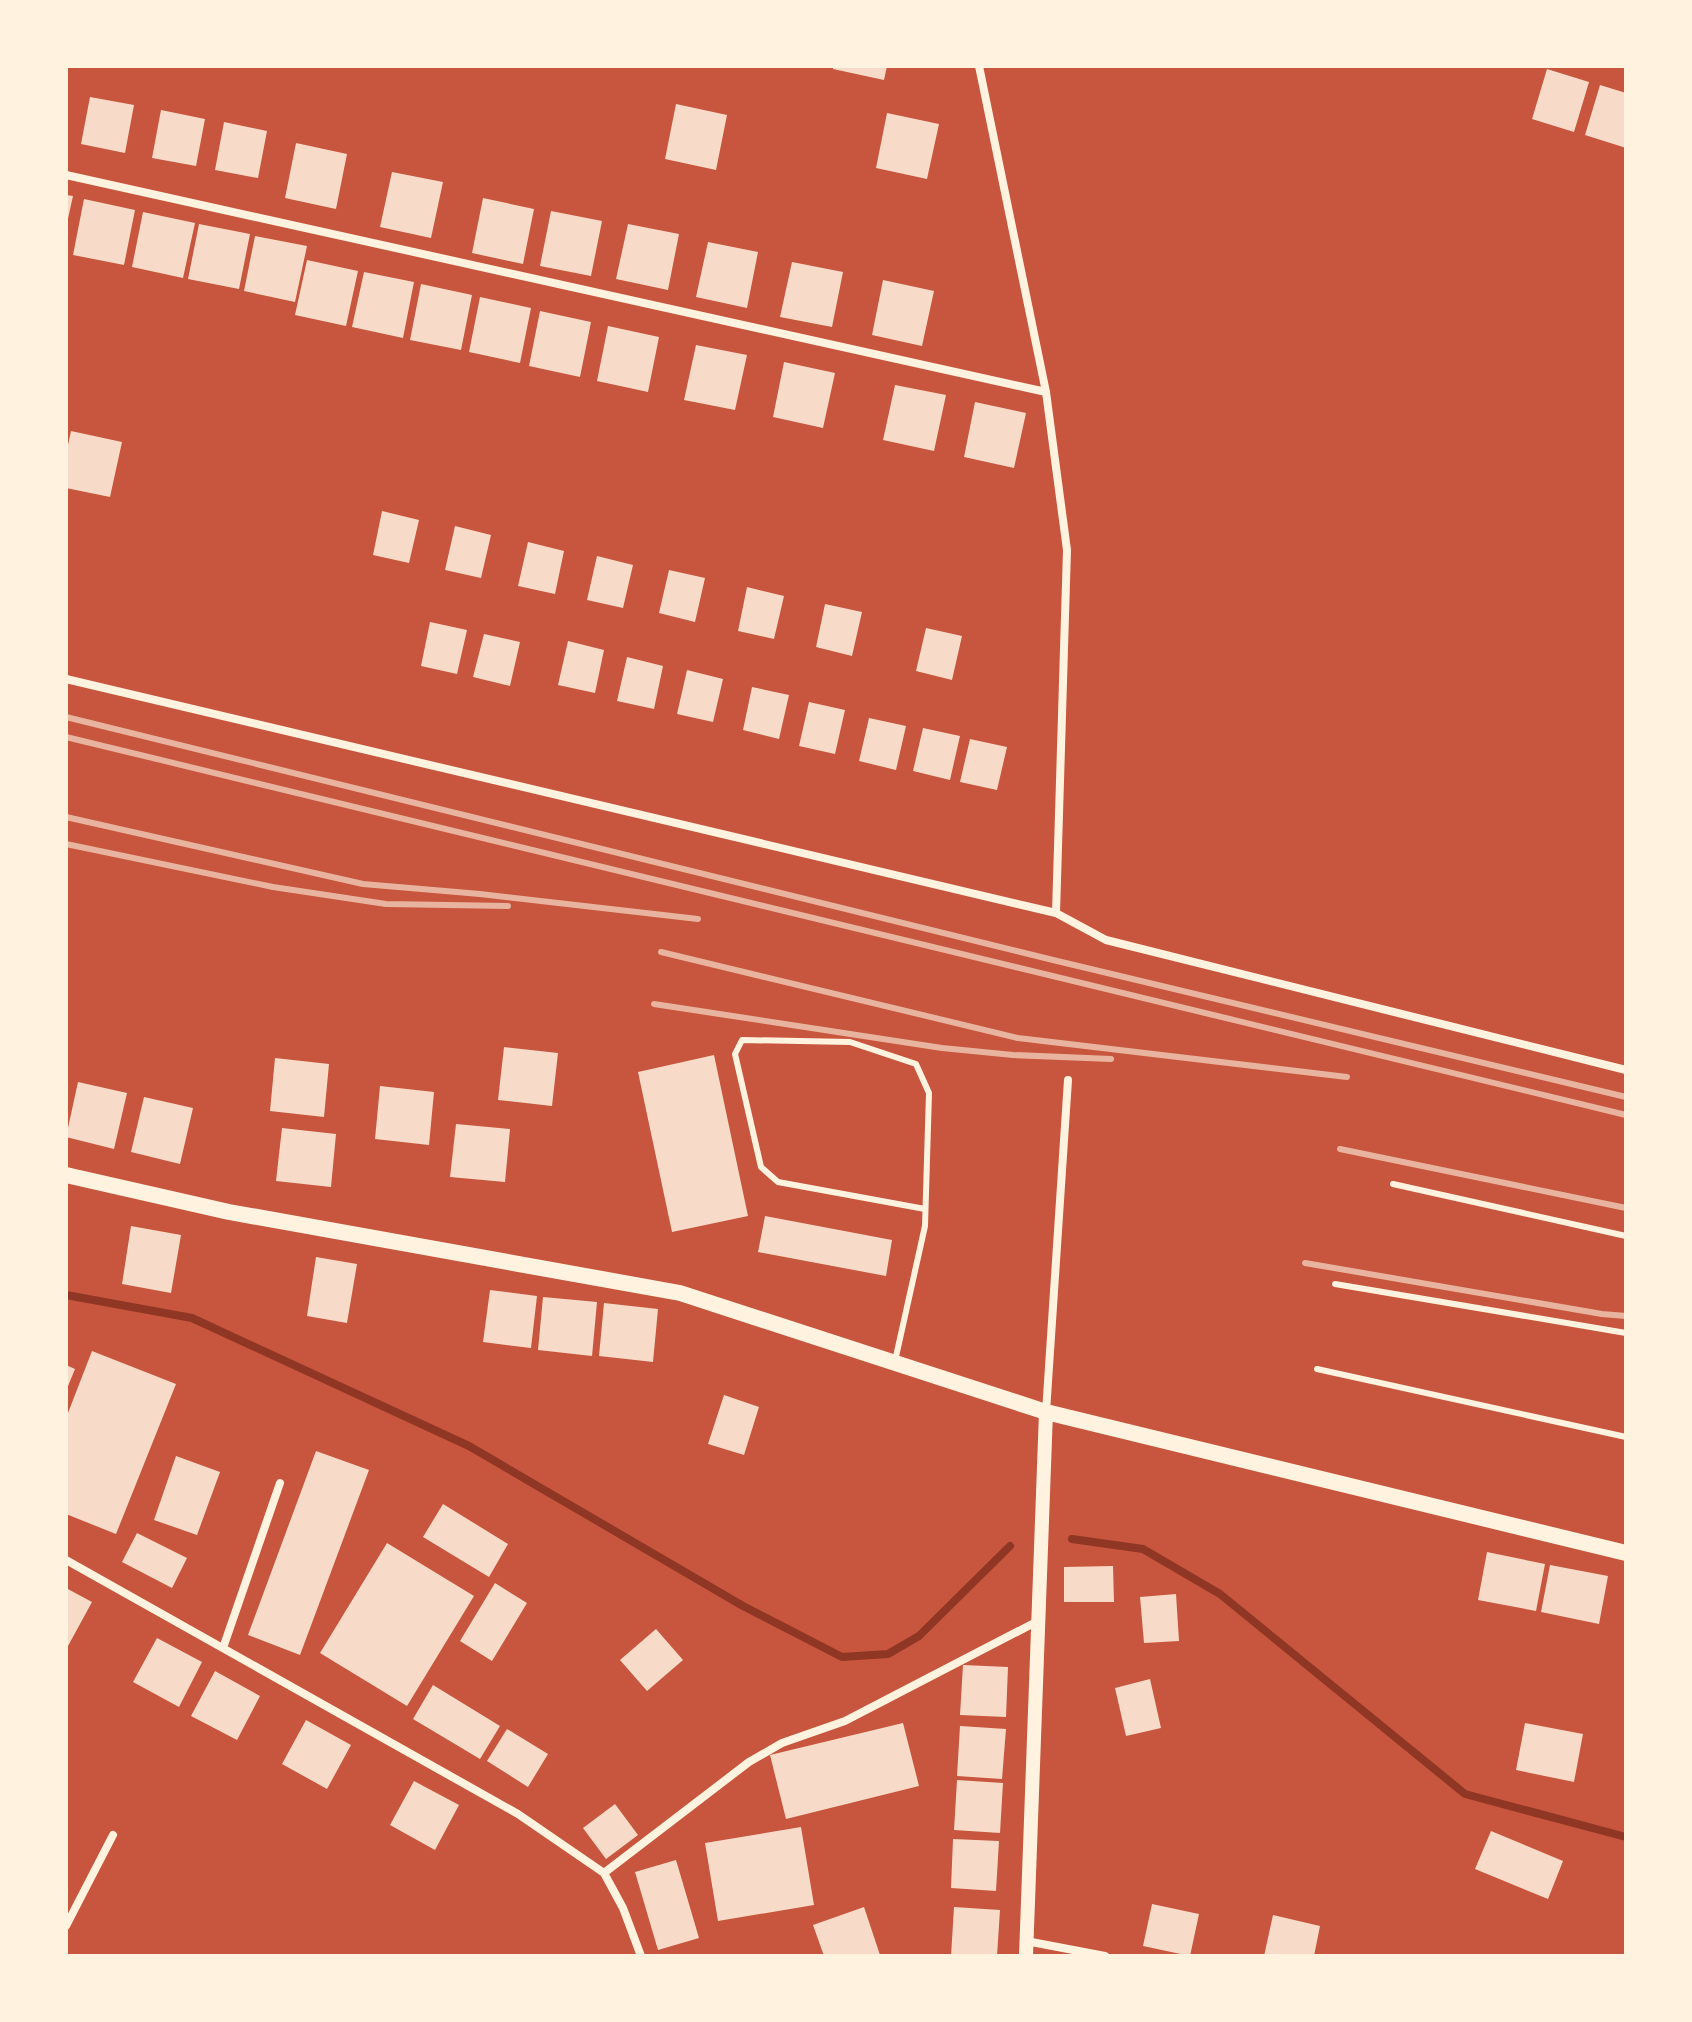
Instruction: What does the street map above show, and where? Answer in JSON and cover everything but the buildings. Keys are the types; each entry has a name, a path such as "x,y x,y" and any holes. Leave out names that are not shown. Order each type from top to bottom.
{"main road":[{"path":"66,1175 229,1212 680,1293 1046,1412 1626,1553"}],"street":[{"path":"979,66 1046,392 1067,550 1056,913"},
{"path":"66,175 1046,392"},
{"path":"66,679 1056,913 1106,940 1626,1070"},
{"path":"1068,1080 1046,1412 1026,1948 1105,1956"},
{"path":"223,1648 280,1483"},
{"path":"66,1560 518,1814 604,1873 623,1908 641,1956"},
{"path":"604,1873 749,1762 782,1743 845,1721 1039,1620"},
{"path":"66,1926 113,1835"}],"lane":[{"path":"895,1362 925,1226 929,1093 916,1064 850,1042 742,1040 735,1054 761,1167 778,1182 925,1209"},
{"path":"1393,1184 1626,1236"},
{"path":"1335,1284 1626,1333"},
{"path":"1317,1369 1626,1437"}],"waterway":[{"path":"66,1295 192,1318 469,1446 743,1606 842,1657 888,1654 919,1636 1010,1546"},
{"path":"1072,1539 1143,1549 1220,1594 1465,1794 1626,1837"}],"railway":[{"path":"66,717 1053,960 1626,1097"},
{"path":"66,737 1626,1115"},
{"path":"66,817 363,884 698,919"},
{"path":"66,844 273,887 386,904 508,906"},
{"path":"661,952 1018,1038 1347,1077"},
{"path":"654,1004 942,1048 1111,1059"},
{"path":"1340,1149 1626,1208"},
{"path":"1305,1263 1626,1316"}]}
